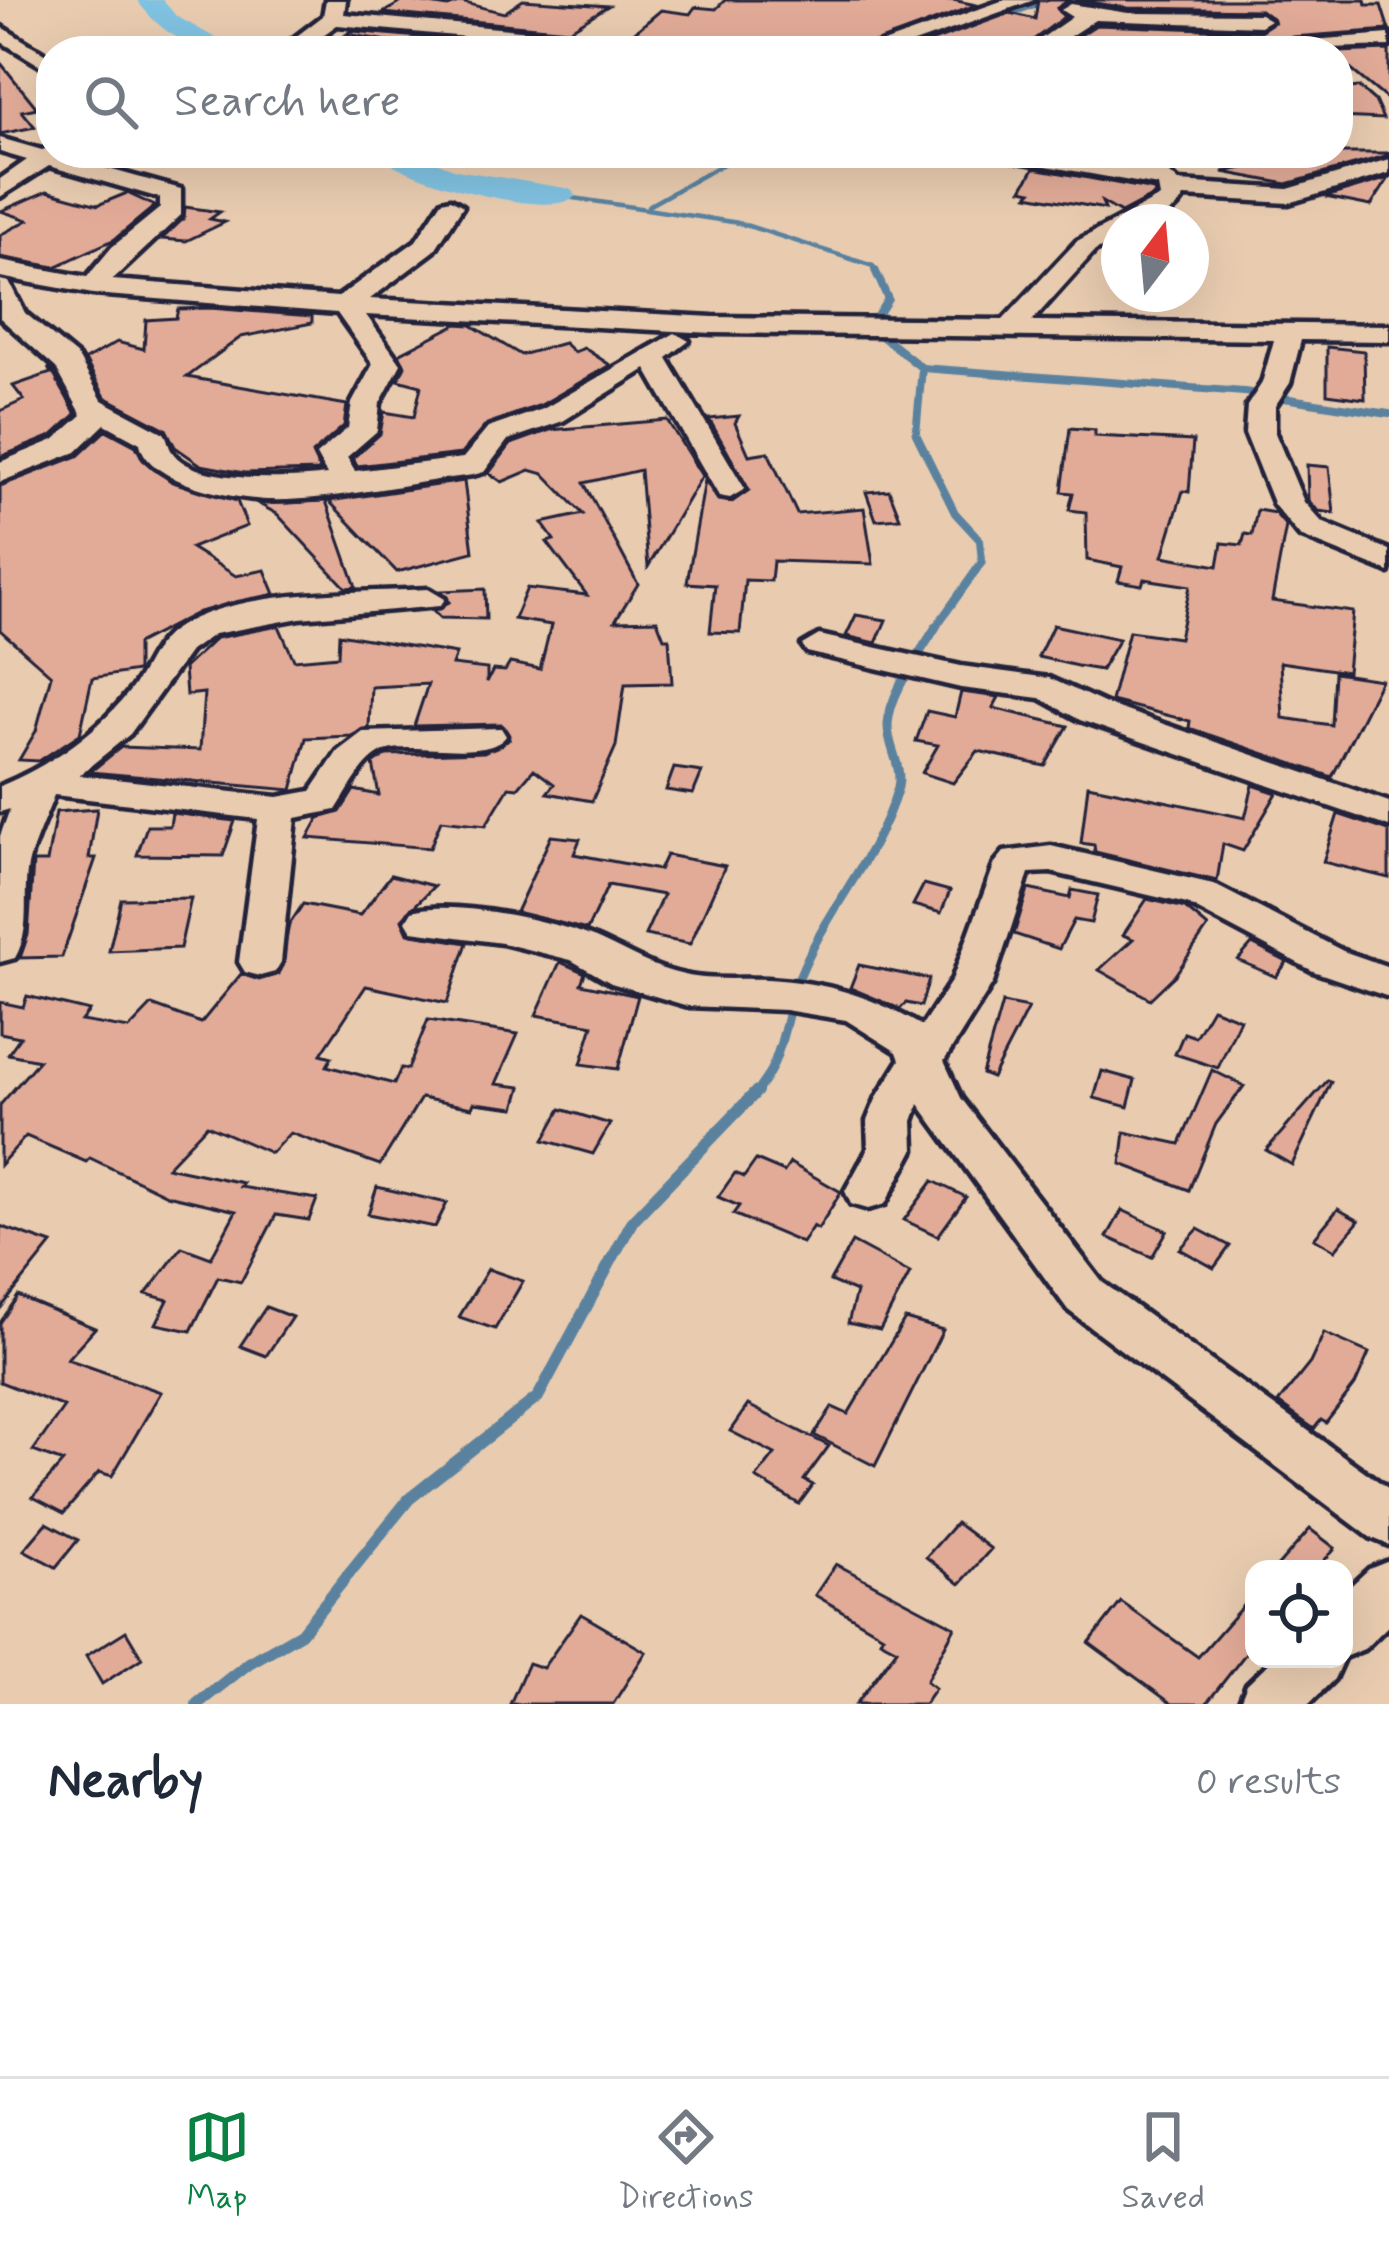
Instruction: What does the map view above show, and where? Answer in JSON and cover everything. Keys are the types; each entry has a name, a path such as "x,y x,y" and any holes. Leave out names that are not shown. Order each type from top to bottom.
{"street":[{"path":"916,36 1023,0 1128,19 1255,10 1279,36"},
{"path":"1051,2 1101,10"},
{"path":"304,36 334,10 556,36"},
{"path":"1057,36 1088,16 1078,11"},
{"path":"0,32 36,56"},
{"path":"1353,43 1389,40"},
{"path":"0,143 36,145"},
{"path":"0,190 36,159"},
{"path":"1085,168 1167,185 1289,196 1389,166"},
{"path":"94,286 121,251 172,210 175,200 166,191 107,168"},
{"path":"1163,168 1172,200 1165,204"},
{"path":"345,305 425,246 451,206"},
{"path":"1008,331 1086,246 1101,238"},
{"path":"0,269 94,286 713,325 1389,333"},
{"path":"0,473 65,446 94,423 93,406 68,363 1,301"},
{"path":"345,305 387,364 366,403 368,421 362,431 331,455 347,483"},
{"path":"93,406 154,439 157,456 182,472 268,490 347,483 473,466 498,434 553,415 655,351 713,325"},
{"path":"1290,332 1267,394 1260,433 1290,505 1311,529 1389,562"},
{"path":"655,351 652,356 730,489"},
{"path":"0,800 40,782 128,715 178,643 196,631 296,610 428,599"},
{"path":"819,645 909,666 1049,688 1094,712 1389,815"},
{"path":"40,782 278,809 322,801 351,760 376,740 488,736"},
{"path":"0,948 10,898 8,865 40,782"},
{"path":"260,962 278,809"},
{"path":"868,1191 891,1150 890,1120 899,1097 972,983 1009,872 1018,861 1034,858 1223,901 1328,962 1389,982"},
{"path":"426,921 502,928 584,949 626,973 688,991 795,997 857,1007 914,1042 942,1106 1085,1296 1389,1520"},
{"path":"1353,1621 1389,1586"},
{"path":"1268,1704 1305,1668"}],"building":[{"path":"405,0 448,7 461,2 504,13 523,0 608,6 569,30 383,13"},
{"path":"725,0 953,0 976,5 896,36 631,35 661,10 690,14 695,7 716,9"},
{"path":"1038,0 1069,0 1057,8 1064,17 1039,36 946,36 1010,13 1035,19"},
{"path":"1075,0 1365,0 1366,5 1381,5 1389,30 1305,36 1079,36 1096,25 1260,31 1274,22 1260,10 1128,8"},
{"path":"352,31 408,36 359,36 347,34"},
{"path":"1389,50 1389,101 1353,71 1353,51"},
{"path":"0,62 36,108 22,111 35,127 0,134"},
{"path":"1359,87 1375,101 1383,119 1353,118 1353,88"},
{"path":"1353,153 1389,155 1353,165"},
{"path":"1034,168 1154,190 1155,195 1138,204 1102,202 1101,208 1028,195 1032,191 1022,189"},
{"path":"1243,168 1343,168 1287,184 1223,172"},
{"path":"1389,178 1371,206 1325,197"},
{"path":"47,191 98,205 127,193 155,206 115,239 55,267 0,257 0,235 28,220 1,211"},
{"path":"185,207 220,212 210,219 225,222 186,241 162,239 184,218"},
{"path":"178,309 312,316 312,323 241,337 187,377 347,405 344,426 312,454 320,471 244,473 201,465 175,447 166,429 105,397 85,360 117,342 144,349 146,320 176,318"},
{"path":"457,324 471,325 521,355 564,343 574,352 584,348 610,365 541,405 487,424 461,454 357,466 353,458 380,434 384,412 414,417 421,386 398,380 405,366 399,354"},
{"path":"1327,347 1364,351 1365,399 1327,394"},
{"path":"48,368 76,414 52,436 0,457 0,411 24,400 13,386 51,373"},
{"path":"739,416 735,423 749,455 768,452 797,514 864,508 873,564 773,561 771,581 745,580 740,633 710,632 715,585 687,583 705,480 718,500 732,502 749,490 709,419"},
{"path":"667,420 702,476 648,567 640,470 584,483 638,584 615,621 657,620 664,638 669,638 672,683 625,684 616,746 592,801 547,793 554,784 534,769 518,788 509,787 486,825 441,820 430,848 308,838 319,818 340,812 354,790 379,795 373,764 386,755 484,752 509,739 501,724 414,726 428,684 371,687 369,727 351,736 306,738 292,790 90,772 121,747 200,750 204,693 186,695 184,668 216,638 279,626 294,660 338,656 339,634 456,654 452,665 487,669 487,682 493,670 505,671 510,663 540,669 551,625 514,619 527,588 587,595 547,542 554,540 542,523 583,514 544,474 530,470 502,482 489,473 511,444 550,430"},
{"path":"1070,428 1095,430 1095,436 1193,441 1189,492 1183,491 1163,556 1218,566 1222,543 1242,545 1245,534 1252,535 1257,510 1275,513 1286,526 1272,601 1353,612 1347,672 1280,662 1283,718 1331,725 1334,673 1381,680 1332,777 1189,728 1190,721 1111,701 1129,631 1179,638 1190,586 1144,579 1142,585 1118,581 1122,567 1087,560 1086,512 1069,510 1073,493 1062,492"},
{"path":"106,430 136,446 143,460 172,482 237,501 247,526 191,548 236,576 265,570 275,594 199,612 137,644 137,671 92,678 80,734 39,761 19,760 36,731 51,675 0,630 0,486 78,456"},
{"path":"1307,465 1329,467 1334,513 1318,511 1308,500"},
{"path":"464,481 473,552 397,572 329,501"},
{"path":"889,490 900,518 876,520 866,492"},
{"path":"326,501 356,587 346,588 277,514 259,504"},
{"path":"485,589 486,619 440,618 433,611 449,602 439,591"},
{"path":"856,615 886,620 876,643 846,636"},
{"path":"1053,625 1119,639 1101,670 1038,657"},
{"path":"961,692 999,697 993,708 1068,726 1045,766 978,751 953,783 922,773 938,745 916,741 927,711 955,717"},
{"path":"674,768 702,772 693,794 666,790"},
{"path":"1088,785 1245,818 1253,785 1277,793 1243,851 1223,844 1217,881 1095,852 1094,845 1081,843"},
{"path":"97,809 89,858 96,858 62,957 20,958 28,935 33,862 47,862 56,812"},
{"path":"172,813 235,821 223,856 137,855 147,826 170,826"},
{"path":"1338,814 1389,831 1389,878 1323,862"},
{"path":"551,836 580,839 574,854 659,870 666,855 725,866 690,944 645,935 663,895 608,885 587,930 516,912"},
{"path":"391,875 434,886 402,919 408,933 467,943 447,1003 366,986 321,1054 332,1057 327,1066 394,1084 401,1068 408,1069 428,1020 518,1034 496,1084 521,1087 515,1108 474,1103 472,1108 421,1098 380,1165 290,1133 271,1153 207,1125 167,1167 243,1183 240,1187 317,1199 309,1220 276,1215 241,1282 218,1277 191,1331 156,1324 168,1300 146,1294 182,1247 211,1258 236,1211 167,1195 90,1158 86,1162 26,1136 0,1165 0,1105 39,1060 8,1054 20,1037 0,1033 0,1002 23,1007 27,996 89,1011 81,1021 129,1029 152,1005 201,1023 241,974 259,980 279,974 289,925 303,904 360,915"},
{"path":"924,884 950,891 941,913 913,905"},
{"path":"1028,889 1070,898 1072,890 1098,895 1091,923 1074,920 1059,949 1014,934"},
{"path":"191,898 180,948 109,951 121,899"},
{"path":"1147,899 1185,908 1208,927 1175,975 1150,999 1099,970 1133,939 1123,935"},
{"path":"1252,944 1287,962 1276,977 1238,960"},
{"path":"560,962 585,973 581,984 638,996 618,1069 581,1064 593,1025 536,1015"},
{"path":"859,965 929,979 921,1006 906,1003 900,1009 850,988"},
{"path":"1002,1003 1028,1008 992,1078 982,1074"},
{"path":"1212,1008 1240,1019 1218,1068 1175,1054 1184,1033 1195,1037"},
{"path":"1212,1070 1244,1086 1216,1124 1189,1190 1121,1164 1125,1132 1180,1144"},
{"path":"1102,1071 1135,1080 1128,1107 1094,1098"},
{"path":"1328,1080 1292,1165 1266,1150"},
{"path":"561,1109 610,1124 593,1154 544,1140"},
{"path":"756,1160 784,1172 790,1163 841,1192 818,1229 813,1226 802,1243 733,1214 739,1206 718,1197 735,1173 744,1177"},
{"path":"933,1181 966,1197 938,1236 904,1220"},
{"path":"377,1187 447,1203 435,1227 368,1214"},
{"path":"1338,1209 1359,1221 1335,1250 1314,1238"},
{"path":"1122,1210 1167,1231 1152,1257 1107,1237"},
{"path":"0,1226 52,1244 0,1309"},
{"path":"1198,1229 1230,1246 1214,1268 1180,1249"},
{"path":"852,1242 910,1273 880,1330 848,1323 856,1292 830,1281"},
{"path":"488,1269 523,1281 495,1329 459,1317"},
{"path":"18,1296 95,1328 67,1359 161,1392 112,1476 99,1472 64,1513 33,1497 63,1462 33,1451 64,1407 0,1382 0,1323"},
{"path":"266,1307 292,1317 266,1356 240,1346"},
{"path":"905,1319 943,1330 875,1466 814,1435 832,1407 848,1414"},
{"path":"1324,1333 1369,1353 1355,1385 1326,1423 1321,1420 1314,1429 1278,1403 1310,1363"},
{"path":"748,1405 829,1446 804,1480 813,1485 799,1504 756,1478 775,1454 730,1431"},
{"path":"47,1523 78,1540 56,1567 24,1550"},
{"path":"956,1523 991,1549 960,1584 926,1557"},
{"path":"1310,1529 1335,1548 1325,1560 1283,1560"},
{"path":"836,1564 955,1627 926,1681 935,1688 924,1704 856,1704 897,1649 880,1640 883,1635 815,1595"},
{"path":"1121,1602 1198,1657 1245,1603 1245,1654 1206,1704 1172,1704 1089,1643"},
{"path":"581,1614 646,1652 613,1704 510,1704 528,1663 543,1668"},
{"path":"126,1631 142,1658 102,1684 86,1656"}],"waterway":[{"path":"150,0 167,22 195,36"},
{"path":"1005,17 1050,0"},
{"path":"420,168 495,187 560,196"},
{"path":"648,206 716,168"},
{"path":"560,196 739,223 873,266 876,273"},
{"path":"875,270 888,299 870,327 922,368"},
{"path":"922,368 1244,392 1389,414"},
{"path":"922,368 916,434 955,513 980,540 982,562 936,626"},
{"path":"754,1094 772,1067 811,951 889,812 899,779 888,732 890,711 936,626"},
{"path":"197,1704 249,1663 301,1633 409,1499 538,1397 633,1220 757,1091"}]}
